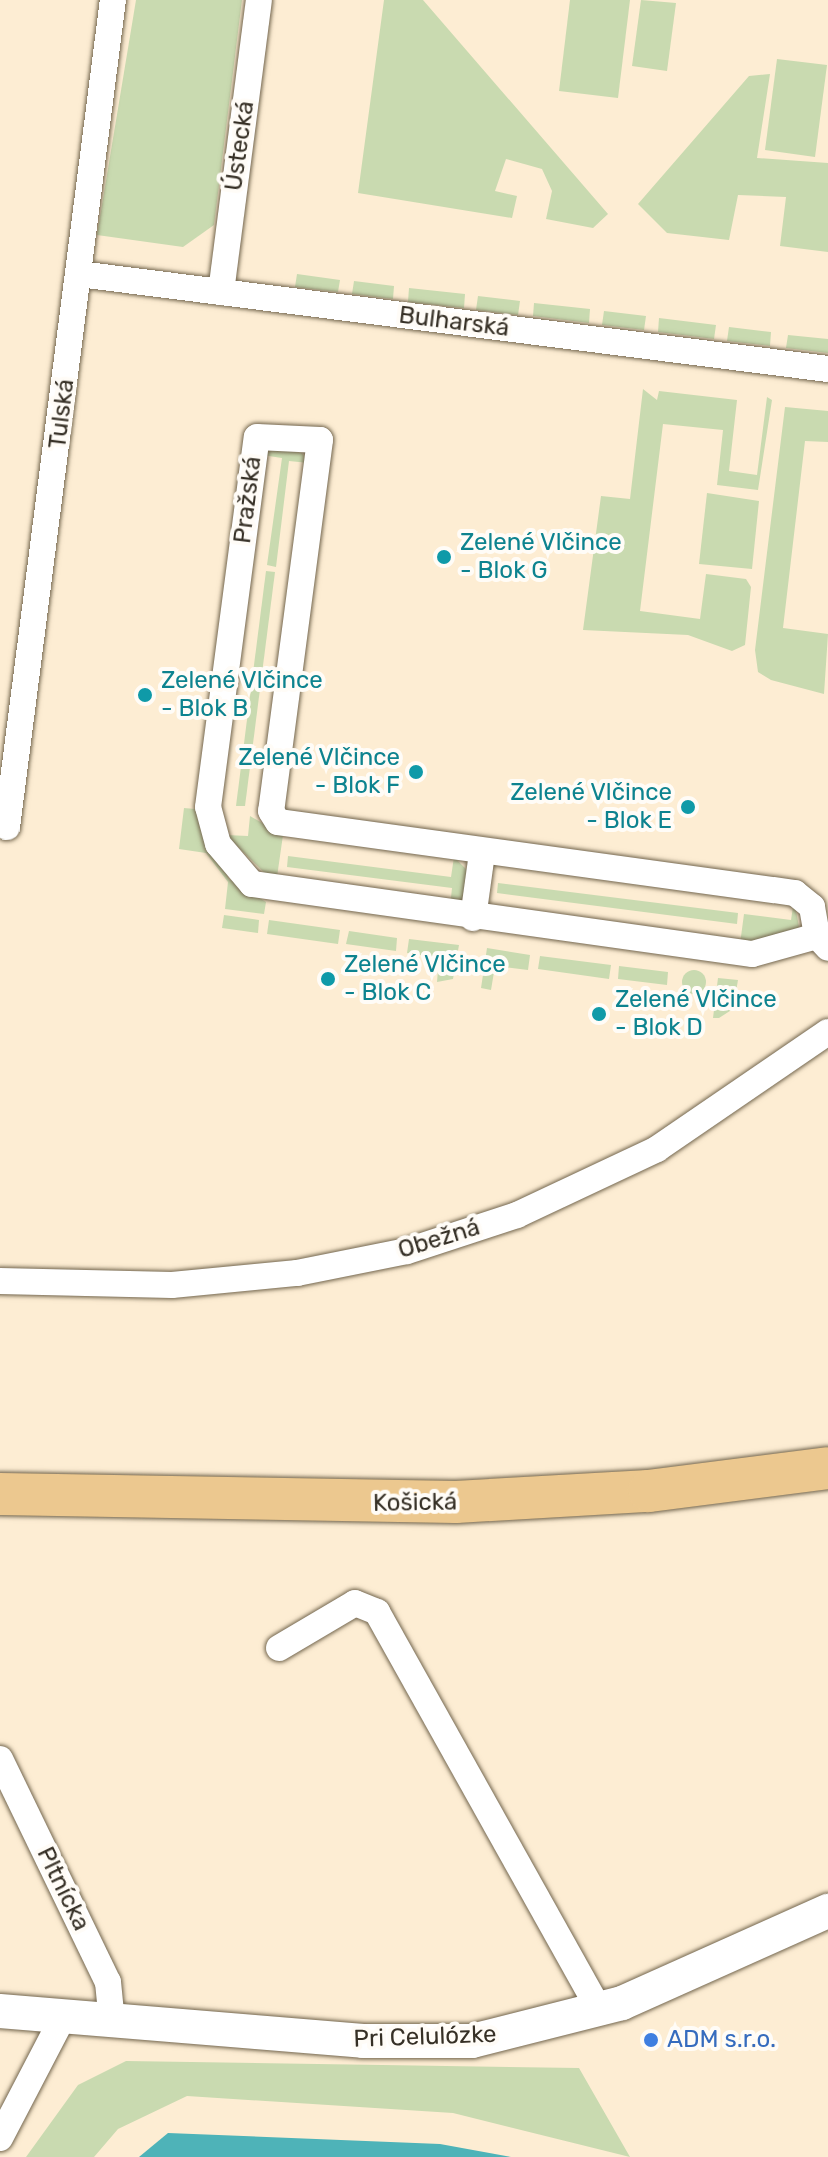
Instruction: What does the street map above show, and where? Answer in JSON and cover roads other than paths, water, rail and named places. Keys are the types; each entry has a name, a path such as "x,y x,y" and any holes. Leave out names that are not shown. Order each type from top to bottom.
{"main road":[{"name":"Košická","path":"0,1494 456,1502 649,1491 828,1468"}],"street":[{"name":"Tulská","path":"7,827 113,0"},
{"name":"Ústecká","path":"221,292 259,0"},
{"name":"Bulharská","path":"79,274 828,369"},
{"name":"Pražská","path":"257,437 320,440 271,811 290,828 482,853 795,893 812,907 822,942 752,954 473,918 276,892 231,865 210,828 257,437"},
{"path":"473,918 482,853"},
{"name":"Obežná","path":"0,1281 172,1285 297,1273 407,1251 517,1215 657,1149 828,1032"},
{"path":"279,1648 355,1603 377,1612 600,2011"},
{"name":"Pltnícka","path":"0,1759 108,1982 112,2023"},
{"name":"Pri Celulózke","path":"0,2011 61,2021 363,2041 472,2041 600,2011 828,1911"},
{"path":"0,2138 61,2021"}],"water":[{"path":"168,2133 440,2144 511,2157 139,2157"}],"place":[{"name":"Zelené Vlčince - Blok G","path":"444,557"},
{"name":"Zelené Vlčince - Blok B","path":"145,695"},
{"name":"Zelené Vlčince - Blok F","path":"416,772"},
{"name":"Zelené Vlčince - Blok E","path":"688,807"},
{"name":"Zelené Vlčince - Blok C","path":"328,979"},
{"name":"Zelené Vlčince - Blok D","path":"599,1014"},
{"name":"ADM s.r.o.","path":"651,2040"}]}
